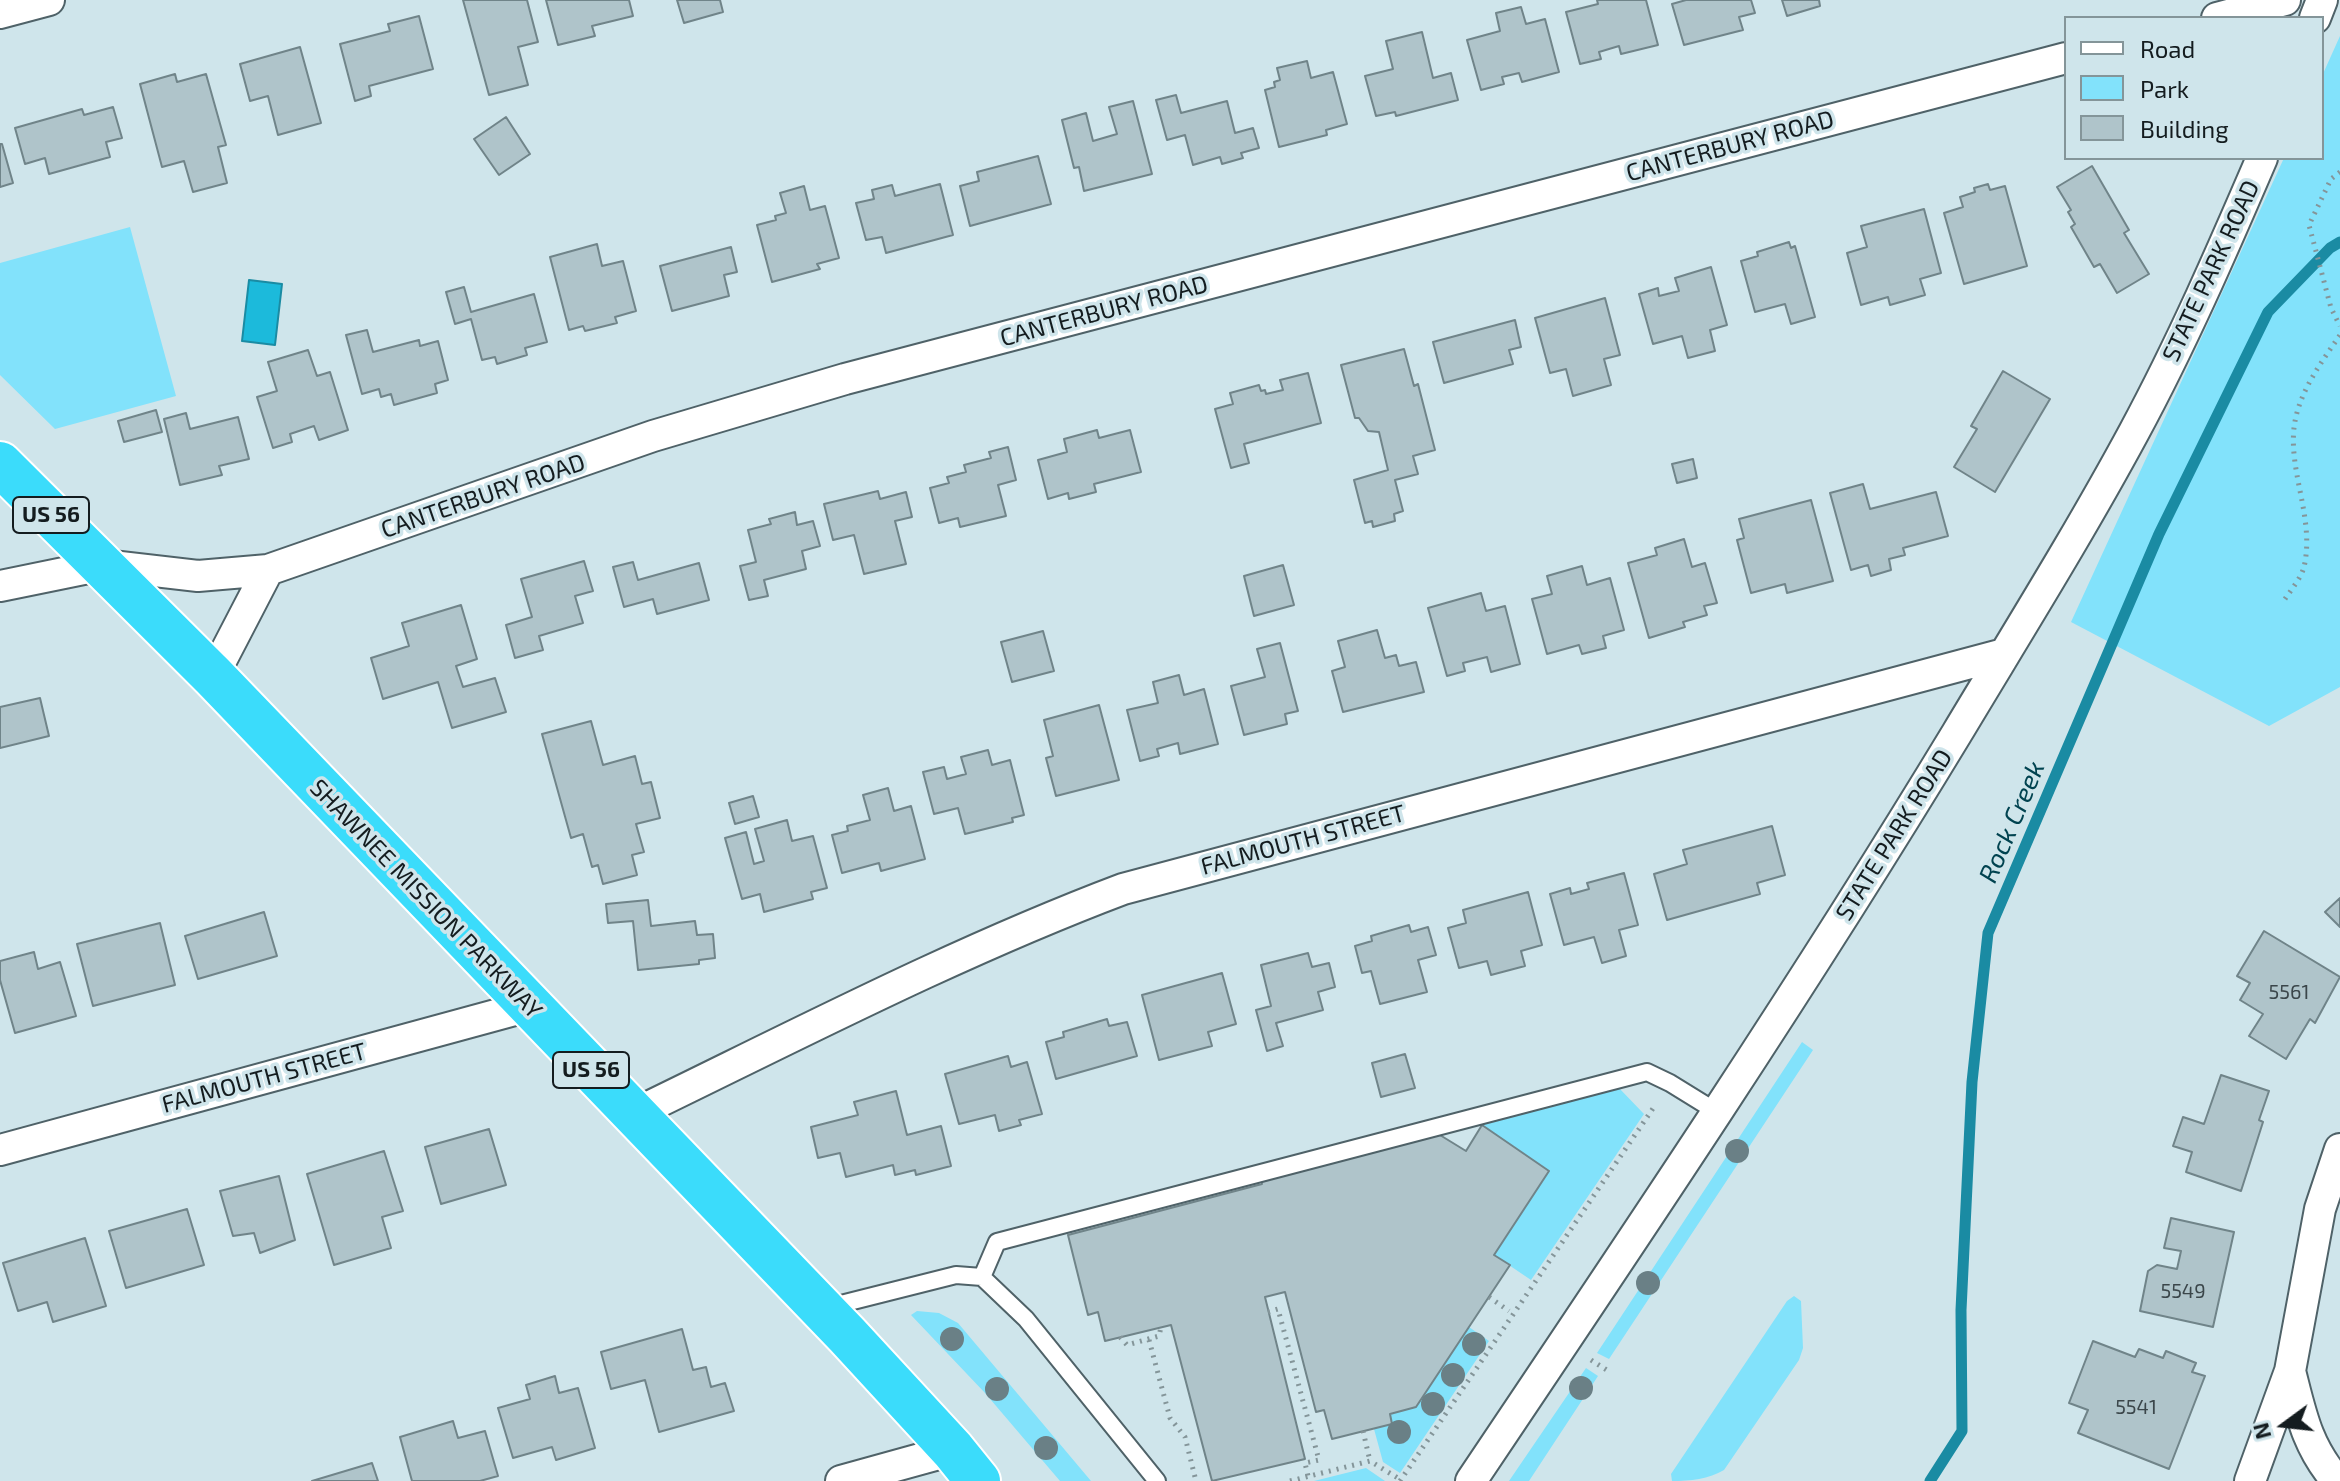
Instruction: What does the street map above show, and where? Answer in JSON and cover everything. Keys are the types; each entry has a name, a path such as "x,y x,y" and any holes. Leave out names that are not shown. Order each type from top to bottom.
{"highway":[{"name":"SHAWNEE MISSION PARKWAY","path":"0,464 213,676 821,1309 965,1465"}],"street":[{"path":"0,13 49,0"},
{"path":"2225,16 2285,0"},
{"name":"CANTERBURY ROAD","path":"103,565 198,576 268,570 653,436 845,379 2064,59"},
{"name":"STATE PARK ROAD","path":"1471,1481 1871,875 2004,654 2134,432 2201,300 2261,160"},
{"path":"0,586 103,565"},
{"path":"213,676 268,570"},
{"name":"FALMOUTH STREET","path":"634,1114 897,987 1062,912 1123,889 2004,654"},
{"name":"FALMOUTH STREET","path":"0,1150 529,1006"},
{"path":"2250,1481 2290,1371 2320,1209 2340,1149"},
{"path":"2290,1371 2305,1429 2320,1461 2337,1481"},
{"path":"841,1481 965,1465"}],"lane":[{"path":"982,1277 997,1242 1647,1072 1717,1112"},
{"path":"821,1309 956,1275 982,1277 1026,1319 1157,1481"}],"path":[{"path":"2340,172 2331,179 2309,225 2331,308 2340,326"},
{"path":"2285,599 2304,569 2306,532 2303,497 2295,462 2294,426 2309,381 2340,335"},
{"path":"1363,1431 1370,1461 1400,1480 1670,1083"},
{"path":"1489,1297 1509,1311"},
{"path":"1268,1312 1278,1309 1319,1460 1305,1463 1308,1476"},
{"path":"1120,1337 1127,1345 1149,1340 1159,1336 1161,1327"},
{"path":"1149,1340 1170,1418 1185,1437 1196,1481"},
{"path":"1586,1358 1610,1372"},
{"path":"1290,1481 1370,1461"}],"green space":[{"path":"2340,36 2340,687 2269,726 2071,622 2283,160 2324,160 2324,72"},
{"path":"130,227 176,396 55,429 0,375 0,263"},
{"path":"1802,1042 1813,1050 1609,1359 1597,1353"},
{"path":"1619,1088 1644,1114 1531,1280 1494,1255 1549,1171 1482,1125"},
{"path":"1794,1296 1801,1301 1803,1348 1799,1360 1724,1470 1699,1479 1672,1481 1671,1474 1787,1301"},
{"path":"917,1311 939,1313 958,1323 1091,1481 1060,1481 985,1393 911,1315"},
{"path":"1469,1327 1489,1341 1400,1473 1383,1462 1374,1429 1390,1414 1416,1407"},
{"path":"1586,1368 1598,1376 1529,1481 1509,1481"},
{"path":"1366,1468 1385,1481 1314,1481"}],"shaded area":[{"path":"249,280 282,284 275,345 242,341"}],"building":[{"path":"463,0 527,0 538,42 518,47 528,85 489,95"},
{"path":"546,0 629,0 633,16 592,26 595,36 558,45"},
{"path":"677,0 720,0 723,12 684,23"},
{"path":"1597,0 1646,0 1658,45 1621,54 1619,46 1599,52 1601,59 1580,64 1566,12 1598,4"},
{"path":"1686,0 1751,0 1755,13 1739,17 1743,30 1684,45 1672,4"},
{"path":"1782,0 1819,0 1820,6 1787,16"},
{"path":"1521,7 1526,24 1545,19 1559,72 1522,82 1519,73 1502,77 1504,84 1481,90 1467,40 1500,31 1496,13"},
{"path":"419,16 433,69 369,86 371,96 355,101 340,44 390,31 388,24"},
{"path":"1422,32 1433,78 1451,73 1458,100 1396,116 1395,112 1376,116 1365,76 1393,69 1386,41"},
{"path":"300,47 321,123 278,135 268,96 250,101 240,64"},
{"path":"1307,61 1311,78 1333,72 1347,124 1326,130 1327,135 1279,147 1265,90 1275,87 1274,82 1280,80 1277,68"},
{"path":"175,74 177,82 206,74 226,145 218,147 227,183 193,192 184,161 162,167 140,84"},
{"path":"1176,95 1181,113 1227,101 1235,133 1253,128 1259,148 1241,153 1243,158 1222,164 1220,157 1193,165 1185,135 1167,140 1156,100"},
{"path":"1133,101 1152,174 1084,191 1079,167 1074,168 1062,120 1086,113 1093,141 1117,134 1109,107"},
{"path":"113,107 122,138 106,142 110,157 49,174 45,158 25,164 15,128 82,109 84,115"},
{"path":"506,117 530,154 499,175 474,139"},
{"path":"0,144 13,183 0,187"},
{"path":"1038,156 1051,204 970,226 960,186 979,181 977,172"},
{"path":"2092,166 2129,230 2124,233 2149,274 2117,293 2100,264 2094,267 2071,227 2075,224 2068,212 2071,210 2057,187"},
{"path":"940,184 953,235 886,253 882,237 866,240 856,203 874,199 872,190 892,185 895,196"},
{"path":"1988,184 1990,190 2005,186 2027,266 1964,284 1944,213 1963,207 1960,197"},
{"path":"804,186 810,210 825,206 839,258 817,264 820,269 772,282 757,225 776,220 775,216 786,213 780,193"},
{"path":"1924,209 1941,273 1920,279 1925,295 1890,305 1888,297 1861,305 1847,253 1867,247 1861,226"},
{"path":"1789,242 1791,248 1795,246 1815,317 1791,324 1785,304 1755,312 1741,261 1758,256 1757,252"},
{"path":"597,244 602,266 623,261 636,311 615,317 617,323 585,331 583,326 569,330 550,257"},
{"path":"731,247 737,272 724,275 729,296 672,311 660,266"},
{"path":"1711,267 1727,325 1710,330 1715,351 1688,358 1682,336 1653,344 1639,294 1658,288 1659,296 1679,291 1675,278"},
{"path":"464,287 471,312 534,294 547,342 525,348 527,355 497,364 495,357 482,360 471,319 455,324 446,292"},
{"path":"1605,298 1620,355 1604,359 1611,385 1573,396 1566,369 1550,373 1535,318"},
{"path":"1515,320 1521,347 1509,350 1513,364 1444,383 1433,342"},
{"path":"367,330 373,352 419,340 420,346 438,341 448,380 435,384 437,393 394,405 391,394 381,397 379,389 362,394 346,335"},
{"path":"1404,349 1414,386 1418,384 1435,450 1413,456 1418,474 1395,480 1403,511 1394,514 1395,521 1373,527 1372,521 1365,523 1354,480 1388,470 1379,432 1368,431 1359,418 1355,418 1341,365"},
{"path":"308,350 317,376 330,372 348,430 319,440 314,426 290,434 292,442 273,448 257,397 277,391 268,362"},
{"path":"2003,371 2050,399 1995,492 1954,467 1977,429 1971,426"},
{"path":"1308,373 1321,423 1244,444 1249,463 1231,468 1215,409 1233,404 1230,393 1259,385 1266,394 1283,390 1280,380"},
{"path":"156,410 162,432 124,442 118,421"},
{"path":"186,413 190,429 238,417 249,459 219,466 222,475 180,485 164,419"},
{"path":"1097,430 1099,438 1130,430 1141,472 1094,484 1096,492 1069,499 1068,493 1048,499 1038,460 1067,452 1064,439"},
{"path":"1008,447 1016,480 998,485 1006,516 960,527 958,518 939,523 930,488 949,483 947,477 966,472 964,465 991,458 989,452"},
{"path":"1693,459 1697,478 1677,483 1672,464"},
{"path":"1863,484 1870,509 1936,492 1948,536 1903,548 1905,555 1889,559 1891,570 1871,576 1868,565 1851,570 1830,493"},
{"path":"878,491 880,499 906,492 912,517 895,521 906,564 864,574 854,535 833,540 824,504"},
{"path":"1811,500 1833,581 1787,593 1785,584 1751,593 1737,540 1744,538 1739,519"},
{"path":"795,512 797,525 813,521 820,546 802,551 806,569 764,580 768,596 749,600 740,566 756,562 748,530 771,524 769,519"},
{"path":"1684,539 1692,567 1705,563 1717,603 1704,606 1707,615 1683,622 1685,627 1649,638 1628,563 1657,555 1655,548"},
{"path":"584,561 593,591 575,596 583,623 539,636 543,650 515,658 506,625 532,617 521,579"},
{"path":"633,562 638,580 699,563 709,600 657,614 653,599 624,607 613,567"},
{"path":"1283,565 1294,605 1254,616 1244,576"},
{"path":"1582,566 1587,585 1610,578 1624,630 1603,636 1606,648 1582,654 1579,645 1547,654 1532,599 1552,594 1547,576"},
{"path":"1481,593 1486,611 1505,606 1520,664 1491,672 1487,657 1463,663 1465,671 1447,676 1428,608"},
{"path":"461,605 477,659 456,666 463,687 495,678 506,712 452,728 438,682 383,699 371,658 409,646 402,623"},
{"path":"1377,630 1385,658 1396,655 1399,666 1416,662 1424,692 1343,712 1332,671 1345,667 1338,641"},
{"path":"1043,631 1054,671 1012,682 1001,642"},
{"path":"1280,643 1298,711 1285,714 1287,724 1244,735 1231,686 1265,677 1257,649"},
{"path":"1179,675 1184,695 1204,689 1218,744 1180,754 1178,743 1157,749 1159,756 1140,761 1127,710 1158,703 1153,682"},
{"path":"40,698 49,736 0,748 0,707"},
{"path":"1099,705 1119,780 1056,796 1046,758 1053,756 1044,720"},
{"path":"591,721 603,765 635,756 642,784 651,782 660,818 636,824 644,852 632,855 637,875 603,884 598,865 592,867 583,834 571,838 542,734"},
{"path":"988,750 992,765 1010,760 1024,815 1012,818 1013,822 965,834 958,808 934,814 923,772 944,767 947,779 966,774 961,757"},
{"path":"888,788 894,811 911,806 925,859 881,871 879,863 842,873 832,835 848,831 847,826 870,820 863,795"},
{"path":"753,796 759,817 735,824 729,803"},
{"path":"787,820 792,841 813,836 827,888 811,892 813,899 764,912 760,894 742,899 725,838 746,832 754,864 764,861 755,829"},
{"path":"1772,826 1785,875 1757,883 1760,894 1667,920 1654,874 1687,864 1683,850"},
{"path":"1624,873 1638,925 1619,930 1626,956 1602,963 1594,937 1564,945 1550,894 1570,888 1571,894 1589,889 1587,883"},
{"path":"1528,892 1542,945 1521,951 1525,966 1491,975 1487,961 1459,968 1448,928 1466,923 1463,910"},
{"path":"2340,898 2340,927 2325,912"},
{"path":"648,900 651,926 695,921 697,935 713,934 715,958 699,960 699,964 638,970 633,921 608,923 606,904"},
{"path":"264,912 277,956 198,979 185,936"},
{"path":"160,923 175,985 93,1006 77,944"},
{"path":"1409,925 1411,932 1428,927 1436,955 1418,960 1427,992 1380,1004 1371,971 1362,973 1355,946 1372,941 1371,936"},
{"path":"2264,931 2340,977 2315,1023 2310,1019 2286,1059 2249,1036 2263,1014 2240,1000 2250,983 2237,976"},
{"path":"34,952 38,969 60,962 76,1016 15,1033 0,980 0,961"},
{"path":"1308,953 1312,967 1329,963 1335,987 1318,992 1323,1010 1276,1023 1283,1046 1267,1051 1256,1010 1271,1006 1261,965"},
{"path":"1222,973 1236,1024 1208,1032 1212,1046 1159,1060 1142,995"},
{"path":"1107,1019 1109,1026 1127,1022 1137,1056 1056,1079 1046,1042 1064,1037 1063,1032"},
{"path":"1405,1054 1415,1088 1381,1097 1372,1063"},
{"path":"1008,1056 1011,1067 1027,1062 1042,1114 1019,1120 1021,1125 999,1131 995,1115 959,1124 945,1074"},
{"path":"2221,1075 2269,1091 2259,1120 2263,1122 2241,1191 2186,1172 2192,1152 2173,1146 2183,1117 2204,1124"},
{"path":"896,1091 907,1135 941,1126 951,1166 916,1175 915,1170 895,1175 893,1165 846,1177 840,1153 818,1158 811,1127 858,1115 854,1102"},
{"path":"1482,1125 1549,1171 1494,1255 1510,1265 1416,1407 1390,1414 1392,1424 1332,1439 1324,1410 1316,1412 1285,1292 1265,1297 1305,1459 1212,1481 1171,1325 1105,1341 1098,1312 1088,1315 1068,1235 1262,1184 1260,1177 1435,1132 1466,1151"},
{"path":"489,1129 506,1185 441,1204 425,1147"},
{"path":"384,1151 403,1211 382,1217 391,1248 334,1265 307,1174"},
{"path":"279,1176 295,1240 260,1253 254,1233 233,1236 220,1191"},
{"path":"187,1209 204,1265 126,1288 109,1231"},
{"path":"2171,1218 2234,1232 2213,1327 2140,1311 2148,1271 2157,1265 2177,1269 2181,1251 2164,1248"},
{"path":"85,1238 106,1306 53,1322 47,1302 18,1311 3,1263"},
{"path":"682,1329 693,1370 706,1367 711,1387 725,1383 734,1411 659,1432 645,1380 611,1389 601,1352"},
{"path":"2093,1341 2135,1357 2139,1349 2163,1358 2166,1351 2196,1363 2192,1372 2205,1376 2169,1469 2078,1433 2088,1410 2069,1403"},
{"path":"555,1376 559,1393 578,1388 595,1448 556,1460 552,1447 513,1458 498,1408 530,1399 526,1385"},
{"path":"453,1421 458,1438 485,1431 498,1476 480,1481 412,1481 400,1437"},
{"path":"372,1463 378,1481 312,1481"}],"waterway":[{"name":"Rock Creek","path":"1930,1481 1962,1431 1961,1310 1972,1082 1988,933 2159,534 2268,312 2330,248 2340,242"}]}
